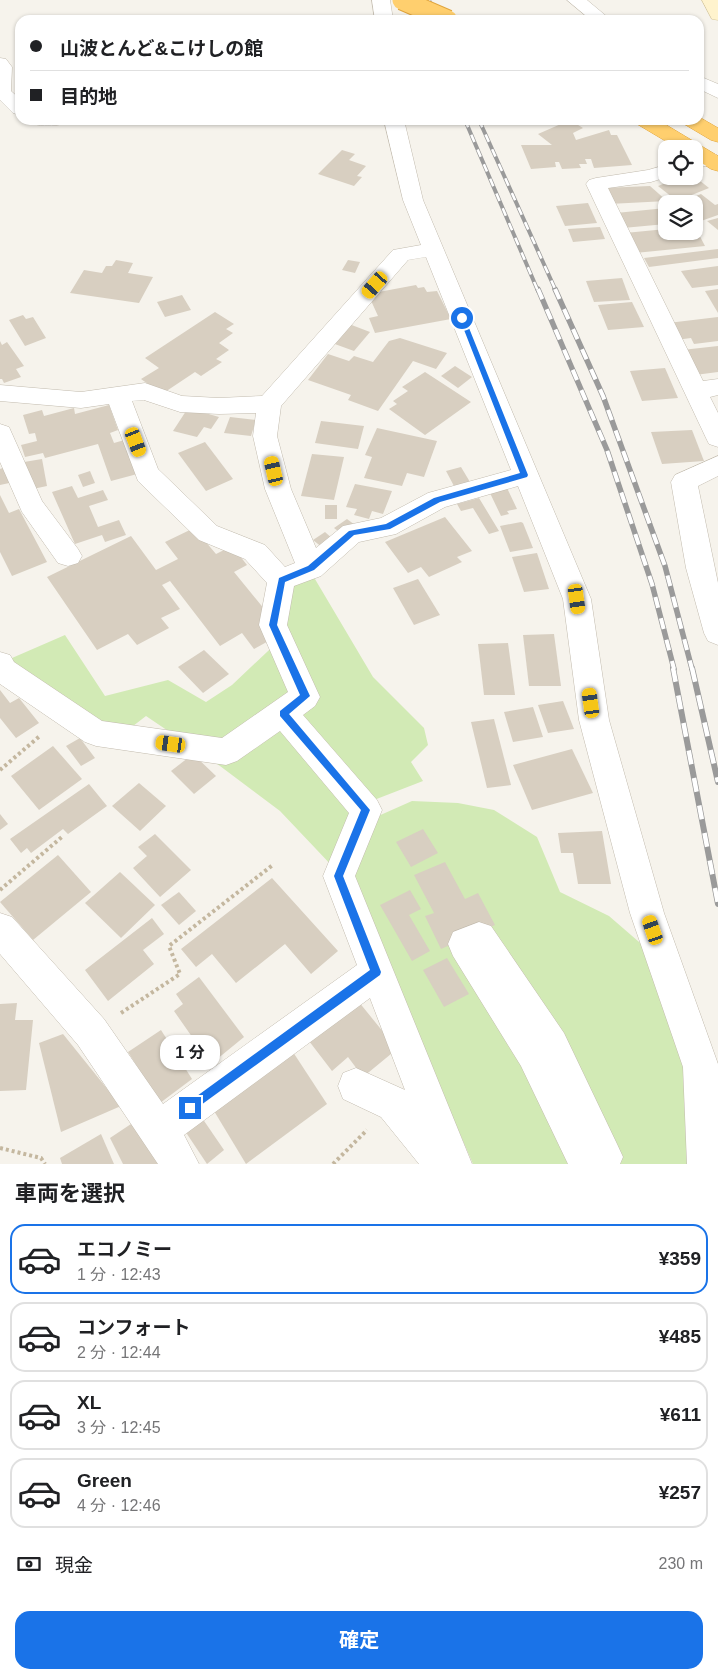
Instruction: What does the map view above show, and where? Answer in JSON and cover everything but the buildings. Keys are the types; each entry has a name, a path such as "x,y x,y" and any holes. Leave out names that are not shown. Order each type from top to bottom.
{"highway":[{"path":"402,0 436,15"},
{"path":"652,125 706,157"},
{"path":"699,125 718,136"}],"street":[{"path":"380,0 383,15"},
{"path":"576,0 596,15"},
{"path":"711,0 718,15"},
{"path":"0,63 3,67 2,92 15,104"},
{"path":"704,84 718,92"},
{"path":"395,125 413,200 577,599 594,720 647,914 701,1067 706,1164"},
{"path":"658,173 651,176 596,184 707,389 718,438"},
{"path":"311,568 278,489 265,436 269,404 401,255 433,249"},
{"path":"0,417 10,393 81,400 145,391 180,404 219,406 269,404"},
{"path":"118,395 148,474 208,533 255,552 281,580"},
{"path":"0,433 30,506 68,556"},
{"path":"718,465 684,482 700,568 718,633"},
{"path":"281,580 311,568 352,533 387,527 437,500 525,475"},
{"path":"0,664 4,671 96,733 226,752 305,696 273,625 281,580"},
{"path":"283,713 366,810 338,876 452,1164"},
{"path":"479,938 551,1046 604,1157 588,1164 534,1053 465,944 479,938"},
{"path":"3,940 91,1032 159,1130 180,1164"},
{"path":"159,1130 376,972"},
{"path":"356,1086 394,1104 444,1164"}],"path":[{"path":"0,770 67,713"},
{"path":"0,890 63,836"},
{"path":"91,1032 180,974 169,946 274,864"},
{"path":"333,1164 394,1104"},
{"path":"0,1148 41,1158 45,1164"}],"green space":[{"path":"312,574 373,677 424,728 428,745 411,762 423,781 374,800 334,868 280,811 220,766 146,716 124,733 100,729 17,671 12,658 65,635 105,696 168,680 206,702 232,685 285,635 285,585"},
{"path":"412,801 458,803 494,810 537,837 560,892 609,916 646,948 690,1066 695,1164 473,1164 349,878 376,817"}],"railway":[{"path":"415,0 422,15"},
{"path":"429,0 434,15"},
{"path":"467,125 538,291"},
{"path":"481,125 556,291"},
{"path":"538,289 607,450 652,584 674,669"},
{"path":"555,289 603,396 665,566 692,669"},
{"path":"673,668 718,904"},
{"path":"692,668 718,782"}],"route":[{"path":"190,1108 376,972 338,876 366,810 283,713 305,696 273,625 281,580 311,568 352,533 387,527 437,500 525,475 462,318"}]}
